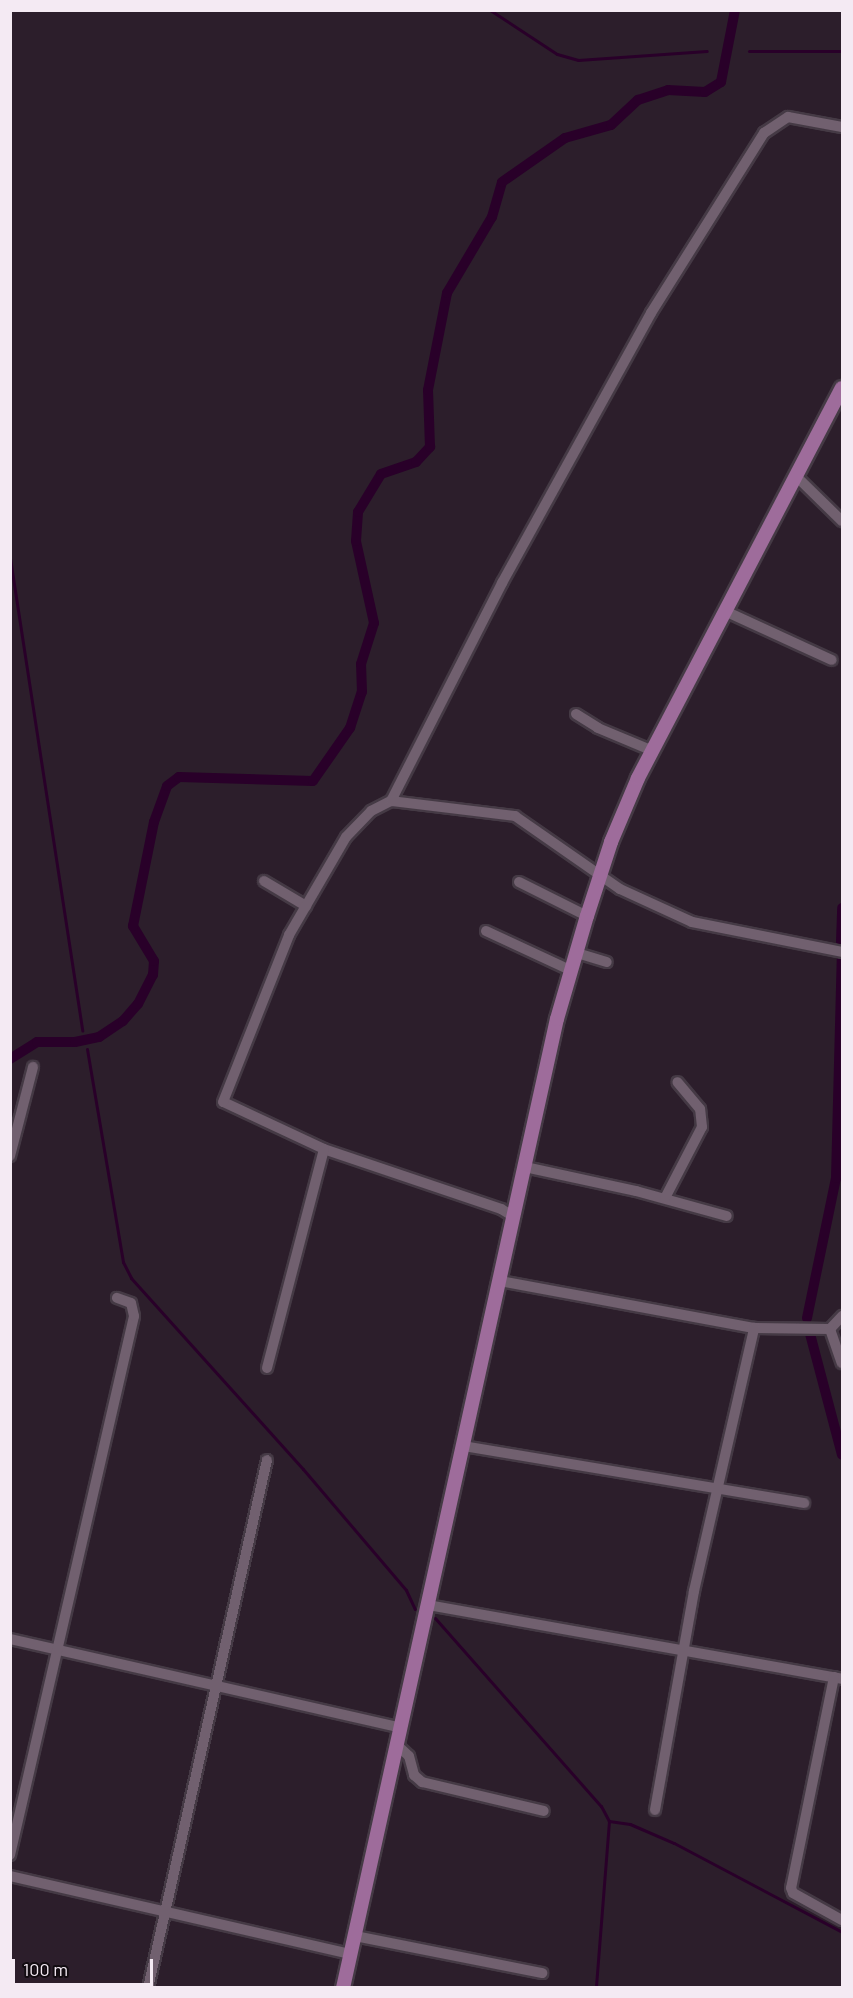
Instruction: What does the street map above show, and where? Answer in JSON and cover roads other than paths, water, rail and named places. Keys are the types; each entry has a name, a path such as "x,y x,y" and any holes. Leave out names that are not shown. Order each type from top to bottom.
{"main road":[{"path":"344,1988 525,1167 587,916 624,808 843,388"}],"street":[{"path":"391,801 502,583 651,313 764,133 788,117 843,127"},
{"path":"797,477 843,521"},
{"path":"727,612 832,660"},
{"path":"576,714 598,728 653,751"},
{"path":"514,1217 501,1209 324,1149 229,1108 223,1100 254,1016 306,906 346,837 370,811 391,801 515,816 635,897 711,928 843,952"},
{"path":"264,881 306,906"},
{"path":"519,882 587,916"},
{"path":"486,931 572,971"},
{"path":"577,953 607,962"},
{"path":"10,1156 33,1067"},
{"path":"665,1198 702,1127 700,1109 677,1082"},
{"path":"267,1368 324,1149"},
{"path":"525,1167 665,1198 727,1216"},
{"path":"500,1281 754,1328 830,1329 843,1316"},
{"path":"10,1855 134,1316 131,1303 117,1298"},
{"path":"655,1810 683,1651 754,1328"},
{"path":"830,1329 842,1362"},
{"path":"463,1446 804,1503"},
{"path":"148,1988 267,1460"},
{"path":"428,1605 838,1678 791,1888 793,1893 843,1920"},
{"path":"10,1640 401,1728"},
{"path":"397,1745 409,1756 414,1775 422,1782 544,1811"},
{"path":"10,1876 351,1954"},
{"path":"355,1936 542,1973"}],"waterway":[{"path":"490,10 557,54 578,60 707,51"},
{"path":"10,1059 37,1042 75,1042 99,1037 123,1021 138,1004 153,975 154,961 133,926 154,822 167,786 179,777 313,781 350,728 362,692 361,664 374,623 356,541 358,512 381,474 416,462 430,447 428,390 447,293 492,217 502,182 565,138 611,125 638,100 668,90 705,92 721,82 735,10"},
{"path":"749,51 842,51"},
{"path":"10,558 82,1031"},
{"path":"841,942 842,908"},
{"path":"807,1318 836,1178 842,956"},
{"path":"87,1049 123,1262 131,1278 303,1469 406,1590 415,1609"},
{"path":"809,1330 842,1455"},
{"path":"435,1618 601,1806 609,1821 596,1988"},
{"path":"609,1821 630,1824 674,1843 842,1932"}]}
